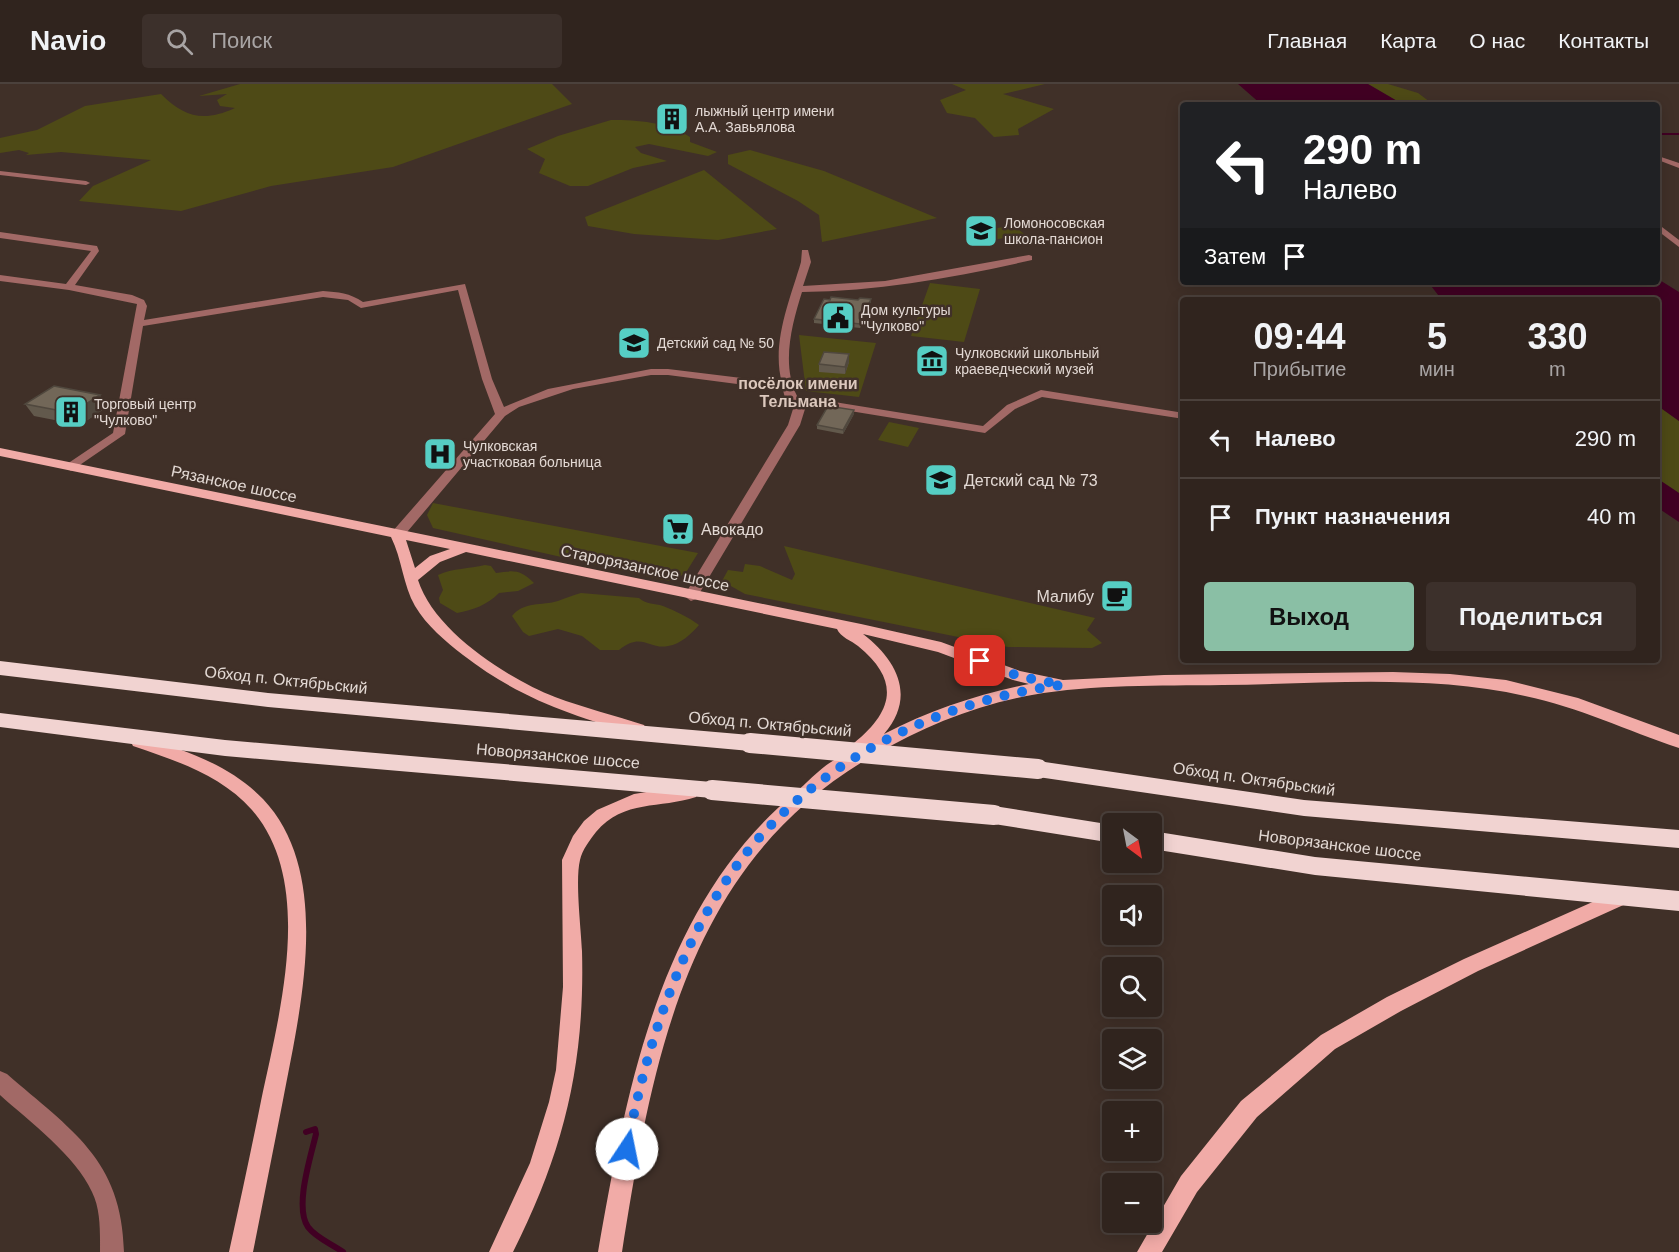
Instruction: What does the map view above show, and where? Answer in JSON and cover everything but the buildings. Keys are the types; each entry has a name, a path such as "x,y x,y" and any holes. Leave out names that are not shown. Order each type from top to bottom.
{"highway":[{"name":"Обход п. Октябрьский","path":"0,668 268,700 1038,769 1304,808 1679,839"},
{"name":"Новорязанское шоссе","path":"0,720 225,748 994,815 1102,832"},
{"name":"Новорязанское шоссе","path":"1162,842 1315,866 1625,896"},
{"path":"1625,896 1679,901"}],"main road":[{"name":"Рязанское шоссе","path":"0,452 462,549"},
{"path":"397,535 407,555 415,592 424,609 446,634 472,655 537,695 593,716 661,735"},
{"name":"Старорязанское шоссе","path":"462,549 822,623"},
{"path":"413,577 435,559 462,549"},
{"path":"822,623 941,647 1018,676 1062,685"},
{"path":"610,1252 631,1129 656,1035 677,974 700,925 727,881 757,840 794,803 835,770 884,723 891,712 894,695 889,676 872,649 851,633 822,623"},
{"path":"835,770 895,735 961,707 1024,690 1122,681 1380,678 1457,680 1507,686 1544,695 1630,722 1679,742"},
{"path":"119,736 193,759 222,774 247,794 270,822 285,850 294,884 298,927 288,1016 241,1252"},
{"path":"501,1252 522,1213 545,1157 563,1095 572,1006 571,860 578,843 590,825 608,811 633,801 712,790"},
{"path":"1149,1252 1189,1184 1249,1109 1328,1042 1394,1004 1471,965 1625,896"}],"street":[{"path":"1660,159 1679,166"},
{"path":"0,172 86,183"},
{"path":"1660,229 1679,244"},
{"path":"0,235 94,248 95,251 69,287"},
{"path":"691,596 794,425 799,409 789,393 784,371 786,332 806,262 805,252"},
{"path":"798,289 829,290 891,284 1029,258"},
{"path":"0,279 69,287 132,298 141,302 119,434 71,467"},
{"path":"139,324 323,294 351,298 360,305 462,286 487,379 501,414"},
{"path":"397,535 501,414 512,405 533,396 651,372 668,372 789,393 985,430 1011,407 1041,393 1180,415"},
{"path":"0,1081 67,1143 99,1181 112,1227 112,1252"}],"shaded area":[{"path":"240,84 552,84 572,104 393,167 271,186 181,211 79,201 93,186 151,160 61,152 26,155 29,153 19,150 0,153 0,138 37,130 85,106 161,94 187,113 214,115 235,108 220,106 217,100 227,94 199,96"},
{"path":"952,84 1045,84 1003,94 1054,109 1018,129 1019,135 994,137 975,118 947,113 940,100 966,90"},
{"path":"1238,84 1368,84 1399,102 1259,102"},
{"path":"1368,84 1388,84 1418,93 1430,102 1399,102"},
{"path":"611,120 642,121 662,125 690,137 690,142 717,152 708,156 649,144 635,147 641,153 667,161 633,168 588,186 570,186 539,173 545,159 527,149 558,136"},
{"path":"750,150 824,171 937,218 822,242 819,215 798,201 728,164 728,155"},
{"path":"704,170 777,229 718,240 634,234 588,226 585,217"},
{"path":"1013,225 1024,234 983,242 972,233"},
{"path":"1660,280 1679,292 1679,421 1660,407 1660,297 1440,297 1430,285 1660,285"},
{"path":"930,283 980,289 964,342 911,336"},
{"path":"799,335 876,343 859,397 806,391"},
{"path":"1660,407 1679,421 1679,493 1660,480"},
{"path":"889,422 919,428 908,447 878,440"},
{"path":"1660,480 1679,493 1679,522 1660,509"},
{"path":"433,503 698,553 685,574 668,581 433,528 427,515"},
{"path":"784,546 1095,618 1087,630 1102,643 1092,648 1008,647 745,594 722,581 728,570 743,572 745,564 760,566 792,580 795,574"},
{"path":"485,565 491,566 496,573 513,571 521,573 534,583 518,591 499,593 485,604 463,612 457,613 440,603 439,598 443,590 438,575"},
{"path":"581,593 639,598 673,610 699,625 693,632 673,645 661,647 640,641 619,650 600,650 582,636 558,629 529,636 523,632 512,616 528,606 558,601"}],"waterway":[{"path":"1660,134 1679,134"},
{"path":"306,1132 315,1129 316,1134 305,1181 304,1218 308,1227 315,1234 343,1252"}],"place":[{"name":"лыжный центр имени А.А. Завьялова","path":"672,119"},
{"name":"Ломоносовская школа-пансион","path":"981,231"},
{"name":"Дом культуры \"Чулково\"","path":"838,318"},
{"name":"Детский сад № 50","path":"634,343"},
{"name":"Чулковский школьный краеведческий музей","path":"932,361"},
{"name":"Торговый центр \"Чулково\"","path":"71,412"},
{"name":"Чулковская участковая больница","path":"440,454"},
{"name":"Детский сад № 73","path":"941,480"},
{"name":"Авокадо","path":"678,529"},
{"name":"Малибу","path":"1117,596"}],"district":[{"name":"посёлок имени Тельмана","path":"798,392"}],"route":[{"path":"627,1149 656,1035 677,974 700,925 727,881 757,840 794,803 835,770 895,735 947,712 988,698 1062,685 1018,676 980,661"}]}
